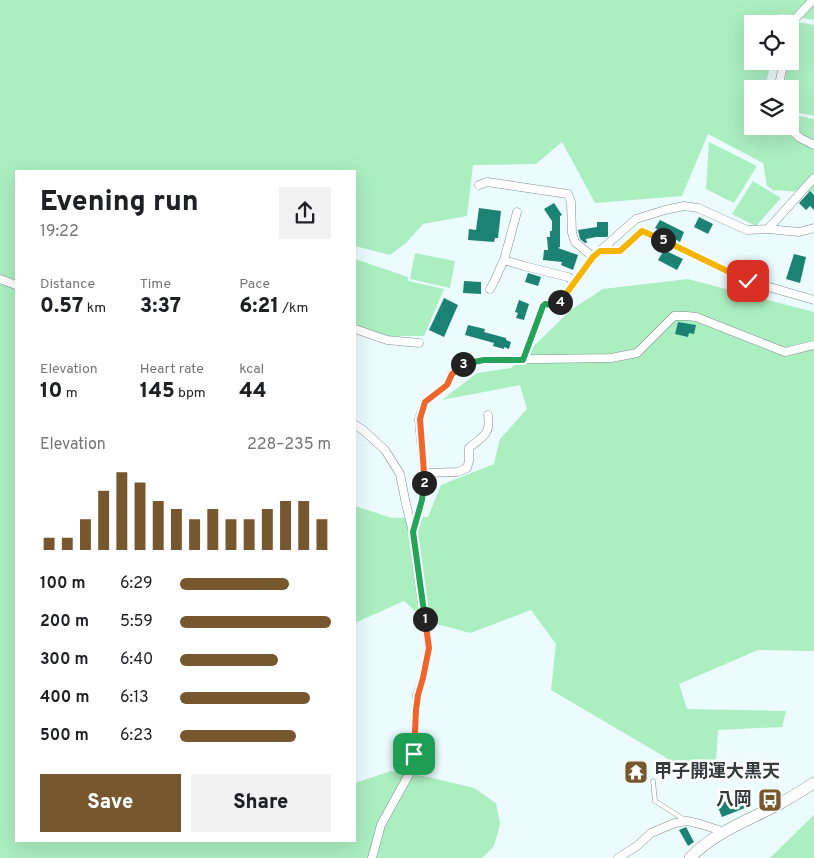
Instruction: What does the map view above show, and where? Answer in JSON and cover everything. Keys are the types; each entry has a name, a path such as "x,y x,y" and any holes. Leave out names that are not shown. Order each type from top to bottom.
{"main road":[{"path":"690,858 704,845 725,832 780,804 814,783"}],"street":[{"path":"799,15 813,0"},
{"path":"797,135 814,145"},
{"path":"768,229 814,178"},
{"path":"479,186 487,182 568,194 571,202 572,233 575,242 593,257"},
{"path":"523,360 543,306 545,304 558,306 593,257 636,219 684,206 698,208 747,230 768,229 799,232 814,228"},
{"path":"490,289 504,260 517,212"},
{"path":"600,251 620,251 642,231 748,281 814,300"},
{"path":"504,260 568,277 575,282"},
{"path":"0,279 15,285"},
{"path":"413,532 422,500 424,473 420,419 425,402 447,385 452,374 462,364 484,360 611,358 637,353 674,316 696,317 785,352 814,346"},
{"path":"356,329 387,340 419,343"},
{"path":"424,473 458,472 467,468 470,461 469,448 487,432 489,424 488,415"},
{"path":"356,426 385,450 400,474 413,532 429,648 418,695 413,766 381,825 372,858"},
{"path":"618,858 651,834 675,823 687,821 725,832"}],"lane":[{"path":"654,781 655,801 687,821"}],"green space":[{"path":"0,0 814,0 814,20 799,17 799,15 744,15 744,70 769,70 767,80 744,80 744,135 799,135 799,116 814,119 814,193 773,190 767,186 763,163 708,134 682,196 595,203 562,142 536,164 473,165 467,216 423,224 406,243 390,255 356,246 356,170 15,170 15,842 356,842 356,783 391,771 428,777 474,788 496,803 500,824 494,846 482,858 0,858"},
{"path":"799,22 814,25 814,116 799,113 799,80 785,80 787,70 799,70"},
{"path":"709,142 757,166 734,203 706,189"},
{"path":"753,181 781,198 756,226 732,214"},
{"path":"415,253 455,261 450,288 410,279"},
{"path":"356,259 408,277 408,281 444,289 424,336 388,336 356,326"},
{"path":"688,279 814,312 814,651 758,650 679,684 687,709 786,711 782,727 718,730 715,775 683,774 665,757 551,690 556,644 531,610 470,633 426,621 404,601 356,623 356,506 392,518 428,517 441,485 494,464 500,439 527,409 520,385 442,400 477,373 511,368 572,309 603,289"},
{"path":"814,815 814,858 770,858"}],"building":[{"path":"810,191 814,195 814,210 810,206 806,210 799,203"},
{"path":"554,203 562,215 560,216 560,247 558,248 578,255 573,270 561,265 562,262 543,260 544,250 548,250 547,237 550,237 550,231 552,231 552,221 544,209"},
{"path":"479,208 501,211 498,238 495,238 494,242 468,240 469,229 476,230"},
{"path":"699,217 713,224 708,234 694,227"},
{"path":"660,220 684,232 680,242 655,228"},
{"path":"597,222 608,222 608,236 586,239 587,243 585,243 580,239 578,230 597,227"},
{"path":"664,250 683,259 677,270 658,260"},
{"path":"794,254 806,257 800,283 786,279"},
{"path":"528,273 541,277 538,286 525,282"},
{"path":"464,281 481,282 481,294 463,293"},
{"path":"444,298 458,305 444,337 429,330"},
{"path":"519,300 529,304 524,320 516,318 518,313 515,312"},
{"path":"678,322 696,325 694,334 689,333 688,337 675,334"},
{"path":"468,325 485,329 484,332 506,338 506,340 511,342 509,349 493,346 494,343 465,335"},
{"path":"745,793 750,806 722,817 717,805"},
{"path":"686,827 694,842 688,846 679,830"}],"place":[{"name":"甲子開運大黒天","path":"636,772"},
{"name":"八岡","path":"770,800"}],"route":[{"path":"414,754 418,695 429,648 413,532 422,500 424,473 420,419 425,402 447,385 452,374 462,364 484,360 523,360 543,306 545,304 558,306 593,257 600,251 620,251 642,231 748,281"}]}
